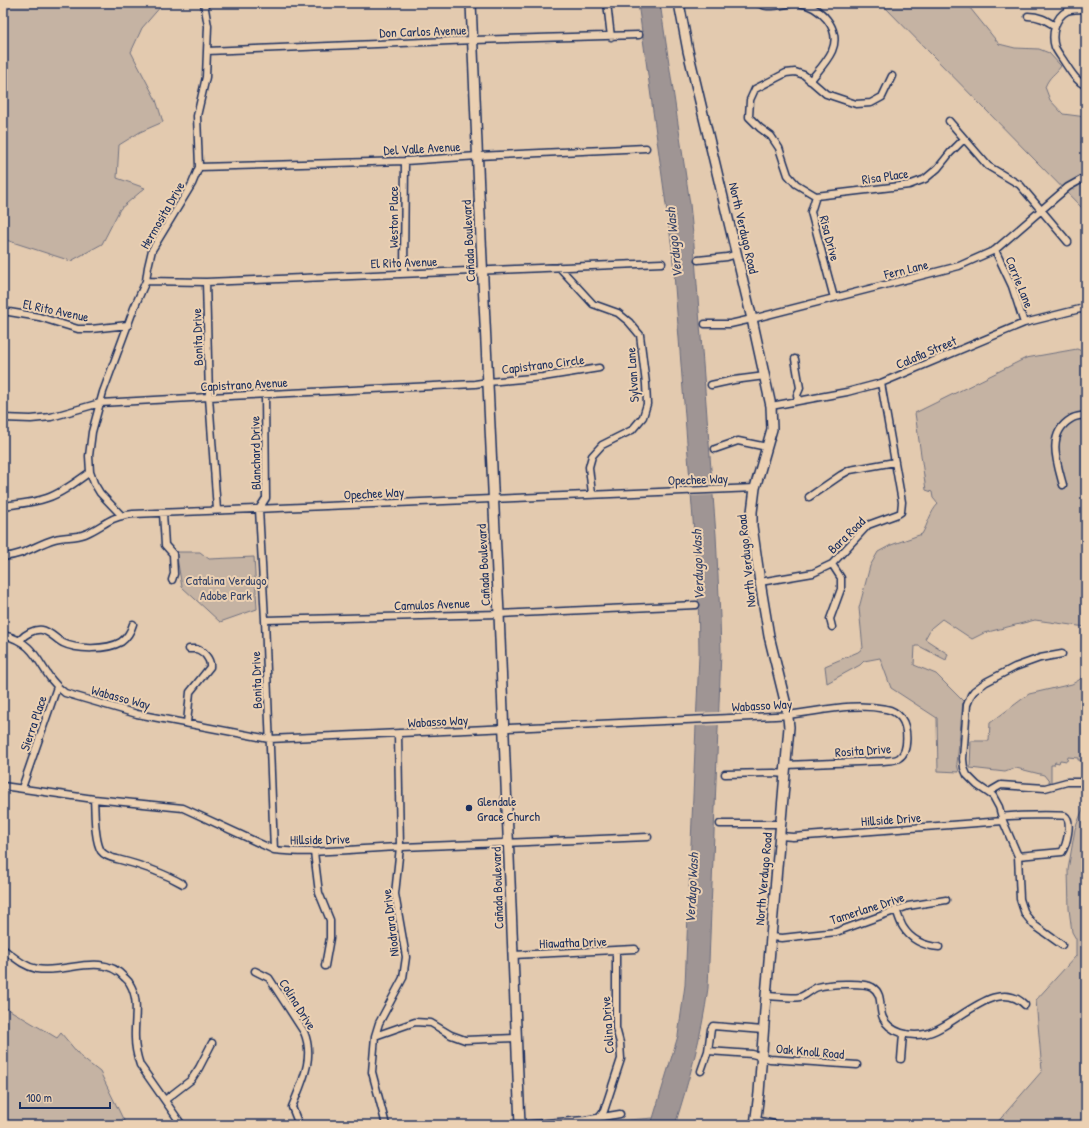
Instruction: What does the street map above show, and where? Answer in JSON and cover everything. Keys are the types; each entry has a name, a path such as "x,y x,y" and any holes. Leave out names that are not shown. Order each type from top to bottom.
{"main road":[{"name":"Cañada Boulevard","path":"471,3 474,40 520,1125"},
{"name":"North Verdugo Road","path":"679,3 688,51 737,254 771,406 772,430 756,488 752,526 769,636 788,715 789,727 759,1093 755,1123"}],"street":[{"name":"Hermosita Drive","path":"122,516 100,493 90,472 89,456 92,432 100,403 128,325 146,281 152,250 192,184 199,166 197,116 206,77 208,26 204,3"},
{"path":"607,3 611,37"},
{"path":"758,3 767,6 798,3 812,6 825,16 834,32 834,43 832,51 824,64 810,81"},
{"path":"1086,9 1076,9 1066,12 1059,18 1055,26 1053,36 1055,48 1072,75 1086,86"},
{"path":"1028,16 1043,18 1055,26"},
{"name":"Don Carlos Avenue","path":"207,51 639,35"},
{"path":"816,196 796,184 788,176 779,148 770,136 750,117 750,100 755,89 786,74 795,72 804,75 826,94 856,104 871,103 882,97 892,76"},
{"path":"949,120 988,166 1020,185 1068,242"},
{"name":"Risa Place","path":"816,196 909,185 925,179 938,168 964,139"},
{"name":"Del Valle Avenue","path":"199,166 405,161 646,148"},
{"name":"Weston Place","path":"404,273 405,161"},
{"name":"Fern Lane","path":"705,324 730,324 752,319 959,266 995,250 1068,187 1086,177"},
{"name":"Risa Drive","path":"816,196 811,212 834,298"},
{"name":"Carrie Lane","path":"995,250 1012,286 1024,323"},
{"path":"698,260 727,257 737,254"},
{"name":"El Rito Avenue","path":"146,281 206,282 662,263"},
{"name":"Sylvan Lane","path":"559,268 593,304 618,313 629,322 640,335 647,404 643,417 632,430 602,445 592,456 589,468 592,494"},
{"name":"Bonita Drive","path":"206,282 210,397 217,510"},
{"name":"Calafia Street","path":"771,406 847,392 881,383 1024,323 1080,309 1086,310"},
{"name":"El Rito Avenue","path":"3,311 39,317 78,329 128,325"},
{"path":"795,359 800,388 805,394 807,400"},
{"name":"Capistrano Circle","path":"488,382 543,377 599,368"},
{"path":"711,385 765,376"},
{"name":"Capistrano Avenue","path":"3,418 31,419 51,417 100,403 476,384 488,382"},
{"path":"809,497 841,474 850,470 895,462 881,383"},
{"path":"798,401 797,395 800,388"},
{"name":"Blanchard Drive","path":"259,509 266,498 265,394"},
{"path":"1063,485 1055,454 1057,434 1062,426 1072,418 1086,415"},
{"path":"715,449 738,440 768,447"},
{"name":"Bara Road","path":"760,582 813,572 832,564 868,525 901,512 902,502 895,462"},
{"path":"3,506 29,503 46,499 62,491 90,472"},
{"name":"Opechee Way","path":"3,557 15,556 42,543 58,538 77,537 87,533 108,520 122,516 217,510 756,488"},
{"name":"Bonita Drive","path":"259,509 274,850"},
{"path":"163,513 165,545 173,554 174,574 172,580"},
{"path":"832,564 841,578 841,589 830,619 832,627"},
{"name":"Camulos Avenue","path":"265,620 499,614 696,605"},
{"path":"20,640 25,634 40,630 45,631 63,643 72,646 88,648 112,646 127,636 131,631 133,624"},
{"path":"3,635 20,640 28,646 35,653 57,687"},
{"path":"187,723 190,692 210,667 211,662 208,657 197,649 189,649"},
{"path":"1062,654 1040,658 1004,671 986,682 971,695 967,705 963,763 970,780 989,792 996,800 1018,856 1020,899 1025,914 1034,925 1062,945"},
{"name":"Wabasso Way","path":"57,687 65,692 137,714 269,739 788,715 839,707 869,706 895,712 902,719"},
{"name":"Sierra Place","path":"22,788 57,687"},
{"name":"Rosita Drive","path":"786,769 899,758 905,747 905,726 902,719"},
{"name":"Niodrara Drive","path":"386,1125 372,1072 375,1036 379,1023 403,978 406,957 395,894 400,847 398,734"},
{"path":"725,774 774,773 786,769"},
{"path":"989,792 1001,785 1045,788 1067,782 1086,782"},
{"name":"Hillside Drive","path":"3,786 94,799 183,808 274,850 314,852 648,837"},
{"path":"94,799 98,843 102,852 112,858 144,866 169,876 183,884"},
{"name":"Hillside Drive","path":"780,836 793,837 1003,819 1008,815 1062,815 1067,818 1069,822 1065,846 1062,852 1018,856"},
{"path":"720,824 781,824"},
{"path":"314,852 319,893 330,920 330,938 325,966"},
{"name":"Tamerlane Drive","path":"771,937 782,938 836,932 896,909 946,900"},
{"path":"896,909 903,928 915,940 928,946 939,946"},
{"path":"3,949 23,964 36,969 52,970 95,965 106,966 120,972 130,984 136,1003 136,1054 140,1065 182,1125"},
{"name":"Hiawatha Drive","path":"512,955 635,949"},
{"name":"Colina Drive","path":"599,1118 604,1111 621,1059 620,1044 616,1028 616,951"},
{"name":"Colina Drive","path":"255,971 269,978 304,1032 308,1041 309,1057 305,1075 292,1107 299,1125"},
{"path":"766,996 798,997 807,994 820,986 850,984 867,985 879,994 882,1017 892,1028 903,1034 926,1034 939,1029 970,1009 999,996 1011,996 1020,999 1025,1004"},
{"path":"375,1036 415,1022 431,1023 451,1035 463,1039 516,1038"},
{"path":"702,1071 708,1051 711,1029 713,1026 764,1030"},
{"path":"901,1059 903,1034"},
{"path":"165,1100 191,1080 212,1043"},
{"name":"Oak Knoll Road","path":"708,1051 752,1054 770,1059 856,1065"},
{"path":"520,1125 599,1118 620,1114"},
{"path":"755,1123 778,1125"}],"green space":[{"path":"3,3 162,3 162,5 142,28 131,52 156,100 163,122 140,132 119,145 117,178 145,188 120,209 102,244 71,261 3,239"},
{"path":"881,3 966,3 999,44 1015,48 1039,49 1049,53 1061,66 1045,87 1050,100 1063,114 1086,117 1086,137 1081,142 1086,148 1086,212"},
{"path":"1077,349 1086,353 1086,627 1035,620 984,633 972,639 942,619 931,628 925,639 948,654 946,660 919,646 915,646 914,665 936,674 963,701 957,764 959,772 938,771 937,718 891,688 880,658 864,661 860,665 827,683 825,666 858,652 863,648 859,608 870,566 878,552 891,545 922,534 938,504 933,498 932,492 926,490 915,413 1026,358"},
{"name":"Catalina Verdugo Adobe Park","path":"176,552 200,552 209,559 254,557 257,609 220,622 182,587"},
{"path":"1086,673 1086,761 1068,757 1067,761 1060,760 1059,763 1055,762 1054,765 1051,765 1051,784 1044,775 1016,768 1005,772 970,768 971,741 989,741 990,723 1029,694 1072,684"},
{"path":"1086,801 1086,1125 995,1125 1042,1071 1036,1000 1076,956 1076,939 1072,932 1069,909 1068,870 1075,829"},
{"path":"3,1006 57,1038 61,1033 82,1058 100,1072 126,1125 3,1125"},
{"path":"654,1118 651,1125 612,1125 614,1121"}],"water":[{"name":"Verdugo Wash","path":"638,3 660,3 690,204 716,535 720,617 721,652 708,988 694,1057 675,1125 651,1125 678,1036 685,985 699,655 698,584 672,248"}],"pier":[{"path":"713,482 715,495 689,496 688,484"},
{"path":"720,712 719,725 693,726 694,713"}],"place":[{"name":"Glendale Grace Church","path":"469,808"}]}
